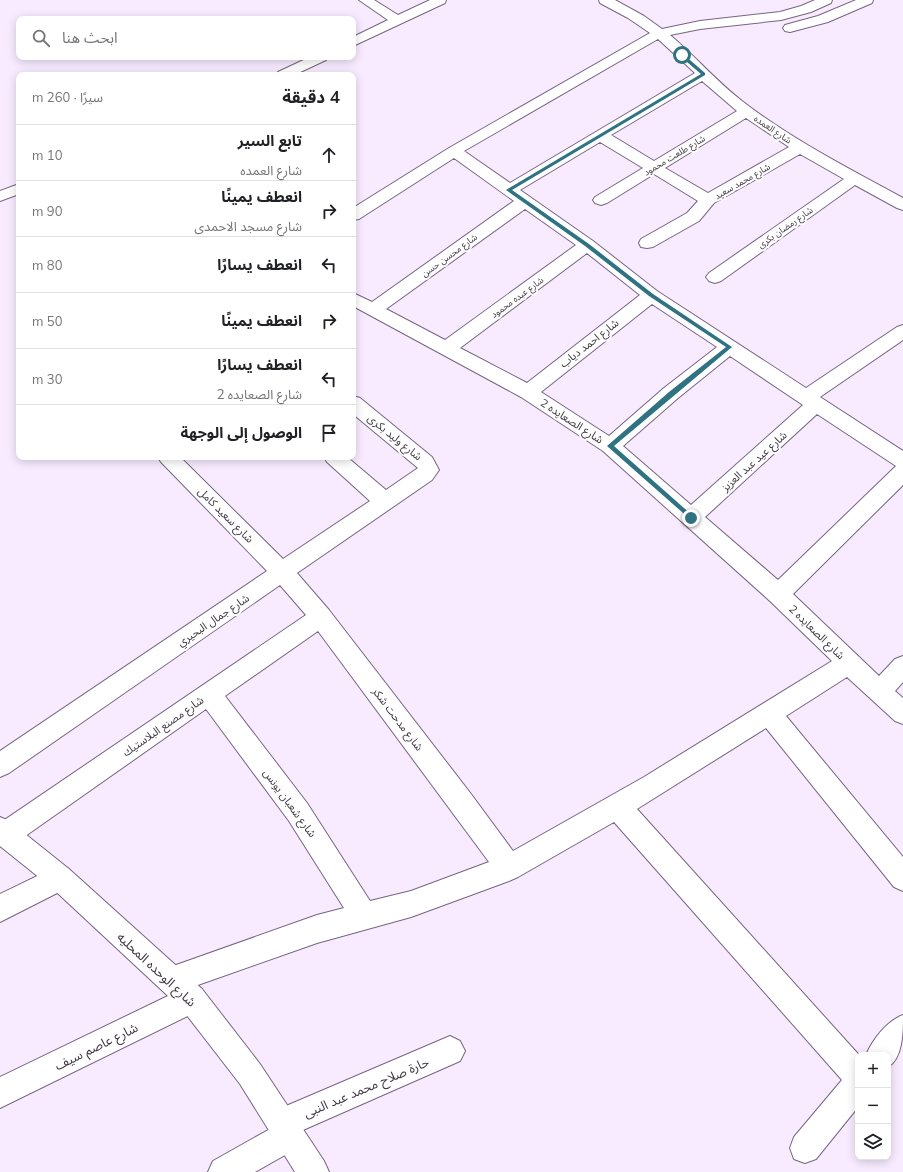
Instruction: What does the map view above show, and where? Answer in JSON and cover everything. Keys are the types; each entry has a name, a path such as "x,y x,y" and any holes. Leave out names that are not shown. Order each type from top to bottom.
{"street":[{"path":"365,0 398,21"},
{"path":"356,41 440,0"},
{"name":"شارع العمده","path":"605,0 634,16 659,33 703,74 747,111 800,147 903,205"},
{"path":"356,213 454,151 659,33 700,25 781,16 826,0"},
{"path":"780,30 823,19 867,0"},
{"path":"714,36 753,33"},
{"path":"670,43 699,38"},
{"path":"289,72 315,60"},
{"path":"509,190 703,74"},
{"name":"شارع طلعت محمود","path":"601,200 747,111"},
{"path":"600,135 708,200"},
{"name":"شارع محمد سعيد","path":"647,243 693,217 708,200 800,147"},
{"path":"454,151 587,245 651,295 903,461"},
{"name":"شارع رمضان بكرى","path":"715,276 855,178"},
{"path":"0,196 16,190"},
{"name":"شارع محسن حسن","path":"373,310 525,201"},
{"name":"شارع عبده محمود","path":"447,348 587,245"},
{"name":"شارع احمد دياب","path":"528,392 651,295"},
{"name":"شارع الصعايده 2","path":"356,301 528,392 610,446 778,594 879,692 903,713"},
{"name":"شارع عيد عبد العزيز","path":"691,518 811,401 903,331"},
{"path":"610,446 671,393 729,347"},
{"name":"شارع وليد بكرى","path":"356,405 425,462 429,470 426,474"},
{"name":"شارع سعيد كامل","path":"171,460 283,573"},
{"path":"337,460 386,502"},
{"path":"778,594 903,472"},
{"name":"شارع جمال البحيري","path":"0,765 426,474"},
{"name":"شارع مدحت شكر","path":"283,573 321,617 462,803 509,868"},
{"name":"شارع مصنع البلاستيك","path":"2,833 321,617"},
{"path":"172,980 316,929 411,904 509,868 653,786 849,663"},
{"path":"879,692 903,666"},
{"name":"شارع شعبان يونس","path":"209,694 298,812 364,916"},
{"path":"769,713 903,878"},
{"path":"618,807 855,1073"},
{"name":"شارع الوحده المحليه","path":"2,833 60,878 192,1000 250,1074 313,1172"},
{"path":"0,908 60,878"},
{"name":"شارع عاصم سيف","path":"0,1093 192,1000"},
{"path":"884,1052 903,1029"},
{"name":"حارة صلاح محمد عبد النبى","path":"224,1172 286,1129 450,1051"},
{"path":"805,1148 855,1087"}],"route":[{"path":"682,55 703,74 509,190 587,245 651,295 729,347 671,393 610,446 691,518"}]}
